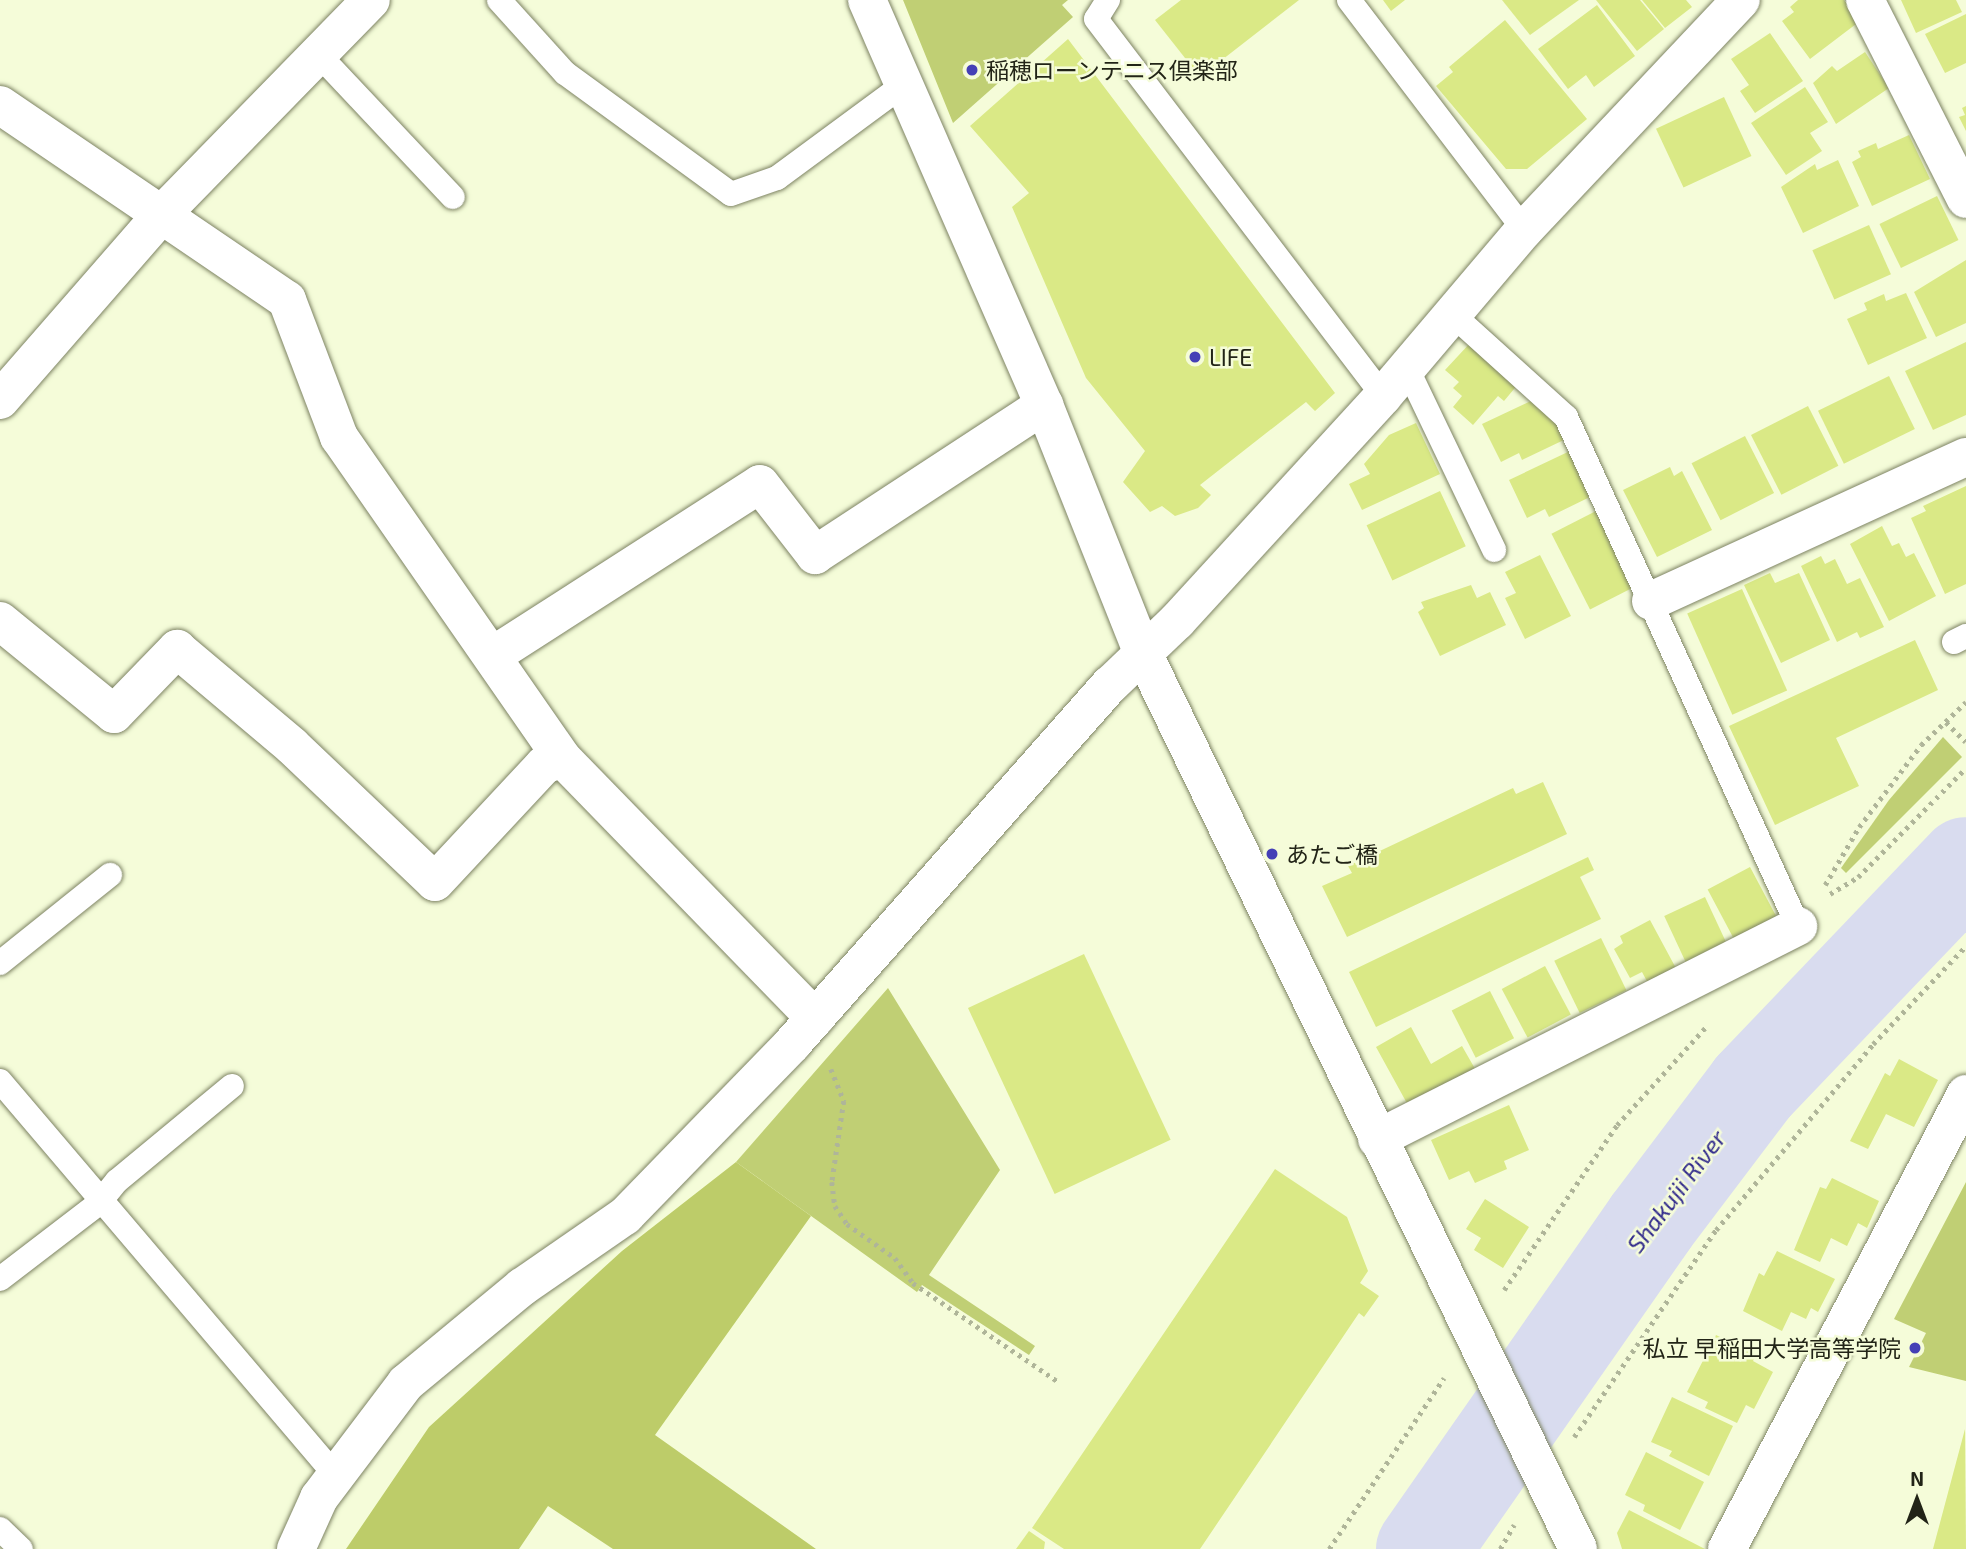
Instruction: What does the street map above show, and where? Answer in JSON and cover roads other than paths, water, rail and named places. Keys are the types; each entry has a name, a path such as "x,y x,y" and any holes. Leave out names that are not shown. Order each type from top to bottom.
{"street":[{"path":"0,400 164,212 371,0"},
{"path":"867,0 902,86 1044,405 1143,651 1472,1336 1544,1474 1578,1549"},
{"path":"296,1549 319,1498 406,1383 522,1287 625,1216 805,1029 1143,651 1177,621 1383,396 1524,230 1741,0"},
{"path":"1865,0 1964,191"},
{"path":"0,106 164,212 287,300 339,438 562,758 805,1029"},
{"path":"492,656 760,484 815,555 1044,405"},
{"path":"1651,601 1966,457"},
{"path":"0,621 114,714 177,649 292,746 435,882 544,765 562,758"},
{"path":"1377,1139 1806,915"},
{"path":"1727,1549 1966,1094"}],"lane":[{"path":"499,0 565,73 731,194 777,178 902,86"},
{"path":"1108,0 1096,19 1383,396"},
{"path":"1349,0 1524,230"},
{"path":"319,54 453,197"},
{"path":"1452,314 1566,416 1651,601 1806,915"},
{"path":"1406,366 1494,550"},
{"path":"0,963 110,875"},
{"path":"0,1081 99,1203 336,1476"},
{"path":"0,1279 99,1203 117,1181 232,1086"},
{"path":"0,1529 21,1549"}],"waterway":[{"name":"Shakujii River","path":"1423,1549 1651,1222 1753,1087 1966,864"}],"place":[{"name":"稲穂ローンテニス倶楽部","path":"972,70"},
{"name":"LIFE","path":"1195,357"},
{"name":"あたご橋","path":"1272,854"},
{"name":"私立 早稲田大学高等学院","path":"1915,1348"}]}
